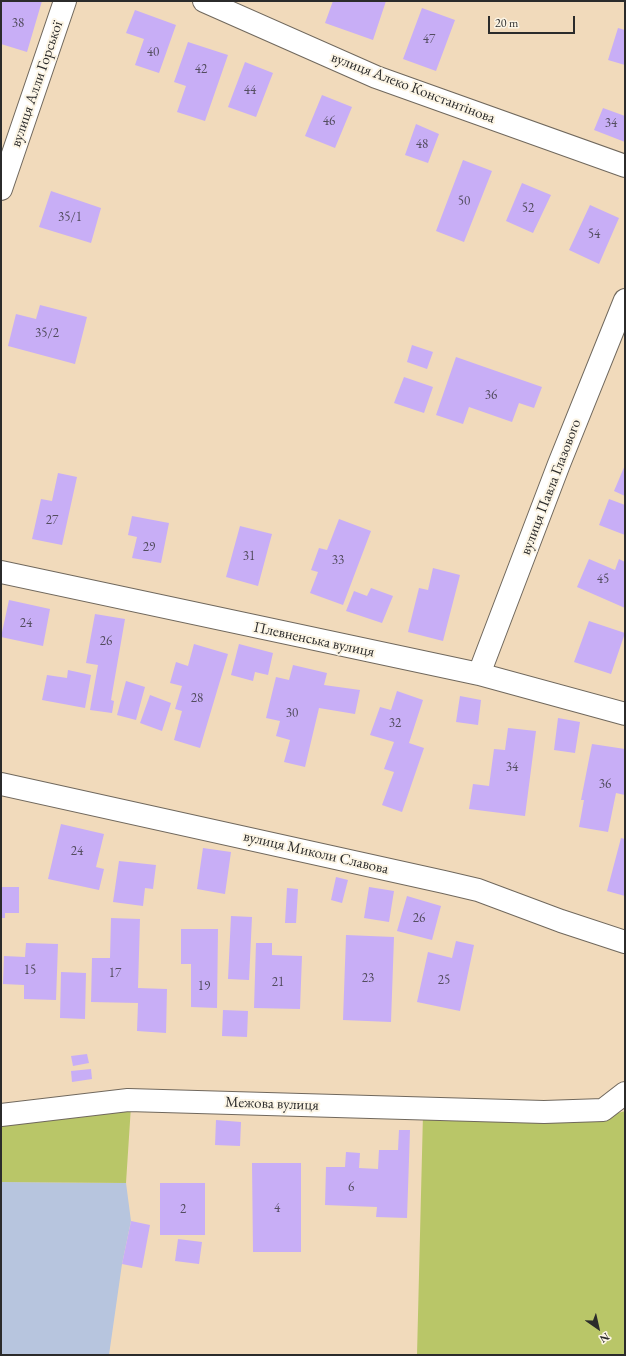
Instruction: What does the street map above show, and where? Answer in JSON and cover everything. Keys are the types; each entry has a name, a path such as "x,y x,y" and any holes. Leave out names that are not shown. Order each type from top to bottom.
{"street":[{"name":"вулиця Алли Горської","path":"1,189 65,1"},
{"name":"вулиця Алеко Константінова","path":"204,1 376,77 625,166"},
{"name":"вулиця Павла Глазового","path":"479,674 559,464 625,300"},
{"name":"Плевненська вулиця","path":"1,572 479,674 625,714"},
{"name":"вулиця Миколи Славова","path":"1,784 451,883 478,890 561,922 625,942"},
{"name":"Межова вулиця","path":"1,1115 128,1100 544,1112 603,1110 625,1093"}],"shaded area":[{"path":"1,1182 126,1183 131,1221 122,1264 109,1355 1,1355"}],"green space":[{"path":"131,1106 126,1183 1,1182 1,1125 83,1117"},
{"path":"625,1111 624,1355 417,1355 423,1114 590,1121"}],"building":[{"path":"1,1 42,1 27,52 1,44"},
{"path":"333,1 386,1 373,40 325,23"},
{"path":"422,8 455,20 436,71 403,59"},
{"path":"135,10 176,25 159,73 135,65 144,39 126,33"},
{"path":"618,28 625,30 625,65 608,60"},
{"path":"188,42 228,55 205,121 177,112 186,86 174,82"},
{"path":"245,62 273,73 256,117 228,107"},
{"path":"322,95 352,107 335,148 305,136"},
{"path":"603,108 625,116 625,142 594,130"},
{"path":"416,124 439,134 428,163 405,155"},
{"path":"463,160 492,171 464,242 436,231"},
{"path":"522,183 551,195 533,233 506,221"},
{"path":"51,191 101,208 91,243 39,227"},
{"path":"590,205 619,218 599,264 569,250"},
{"path":"40,305 87,317 75,364 8,346 16,314 36,319"},
{"path":"412,345 433,352 427,369 407,362"},
{"path":"456,357 542,387 534,408 519,403 512,422 469,407 463,424 436,415"},
{"path":"404,377 433,387 424,413 394,403"},
{"path":"625,465 625,496 614,491"},
{"path":"58,473 77,477 62,545 32,539 41,499 52,501"},
{"path":"609,499 625,505 625,535 599,525"},
{"path":"132,516 169,523 161,563 132,558 137,537 128,535"},
{"path":"339,519 371,531 343,605 310,593 318,572 311,570 319,548 327,550"},
{"path":"240,526 272,534 258,586 226,577"},
{"path":"589,559 615,570 619,559 625,562 625,608 577,587"},
{"path":"433,568 460,575 443,641 408,632 419,588 428,590"},
{"path":"371,588 393,596 382,623 346,611 354,591 367,596"},
{"path":"9,600 50,609 43,646 1,637"},
{"path":"95,614 125,619 111,700 114,701 112,713 90,710 98,665 86,663"},
{"path":"589,621 625,633 611,674 574,662"},
{"path":"194,644 228,654 200,748 174,740 182,711 175,709 182,686 170,683 176,662 188,666"},
{"path":"239,644 273,653 268,675 255,672 253,681 231,675"},
{"path":"293,665 327,673 324,685 360,690 355,714 319,708 305,767 284,762 290,740 276,736 280,721 266,718 276,677 289,680"},
{"path":"68,670 91,675 85,708 42,700 47,675 67,678"},
{"path":"126,681 145,687 136,720 117,715"},
{"path":"397,691 423,700 409,743 424,748 402,812 382,805 394,772 384,769 394,742 370,735 380,707 391,710"},
{"path":"150,695 171,703 162,731 140,723"},
{"path":"460,696 481,700 478,725 456,722"},
{"path":"558,718 580,722 575,753 554,750"},
{"path":"508,728 536,731 525,816 469,809 473,784 489,786 494,749 505,750"},
{"path":"592,744 625,749 625,795 616,793 608,832 579,827 584,800 581,800"},
{"path":"61,824 104,834 96,867 104,869 99,890 48,879"},
{"path":"621,838 625,839 625,896 607,891"},
{"path":"203,848 231,852 225,894 197,889"},
{"path":"119,861 156,865 153,889 145,888 143,906 113,902"},
{"path":"336,877 348,880 342,903 331,900"},
{"path":"1,887 19,887 19,913 5,913 5,918 1,918"},
{"path":"369,887 394,891 389,922 364,918"},
{"path":"287,888 298,889 296,923 285,923"},
{"path":"407,896 441,906 432,940 397,931"},
{"path":"231,916 252,917 249,980 228,979"},
{"path":"111,918 140,919 138,988 167,989 166,1033 137,1031 138,1003 91,1002 92,958 110,958"},
{"path":"181,929 218,929 217,1008 191,1007 191,964 181,964"},
{"path":"346,935 394,937 391,1022 343,1020"},
{"path":"456,941 474,945 460,1011 417,1002 428,952 452,958"},
{"path":"26,943 58,944 56,1000 24,999 24,985 3,984 4,956 25,957"},
{"path":"256,943 272,943 272,955 302,956 300,1009 254,1008"},
{"path":"61,972 86,973 85,1019 60,1018"},
{"path":"223,1010 248,1011 247,1037 222,1036"},
{"path":"87,1054 89,1063 73,1066 71,1056"},
{"path":"91,1069 92,1079 72,1082 71,1071"},
{"path":"216,1120 241,1122 240,1146 215,1145"},
{"path":"399,1130 410,1130 407,1218 376,1217 377,1207 325,1205 326,1167 345,1167 346,1152 360,1153 359,1168 378,1169 379,1150 398,1150"},
{"path":"252,1163 301,1163 301,1252 253,1252"},
{"path":"160,1183 205,1183 205,1235 160,1235"},
{"path":"131,1221 150,1225 142,1268 122,1264"},
{"path":"178,1239 202,1242 199,1264 175,1261"}]}
